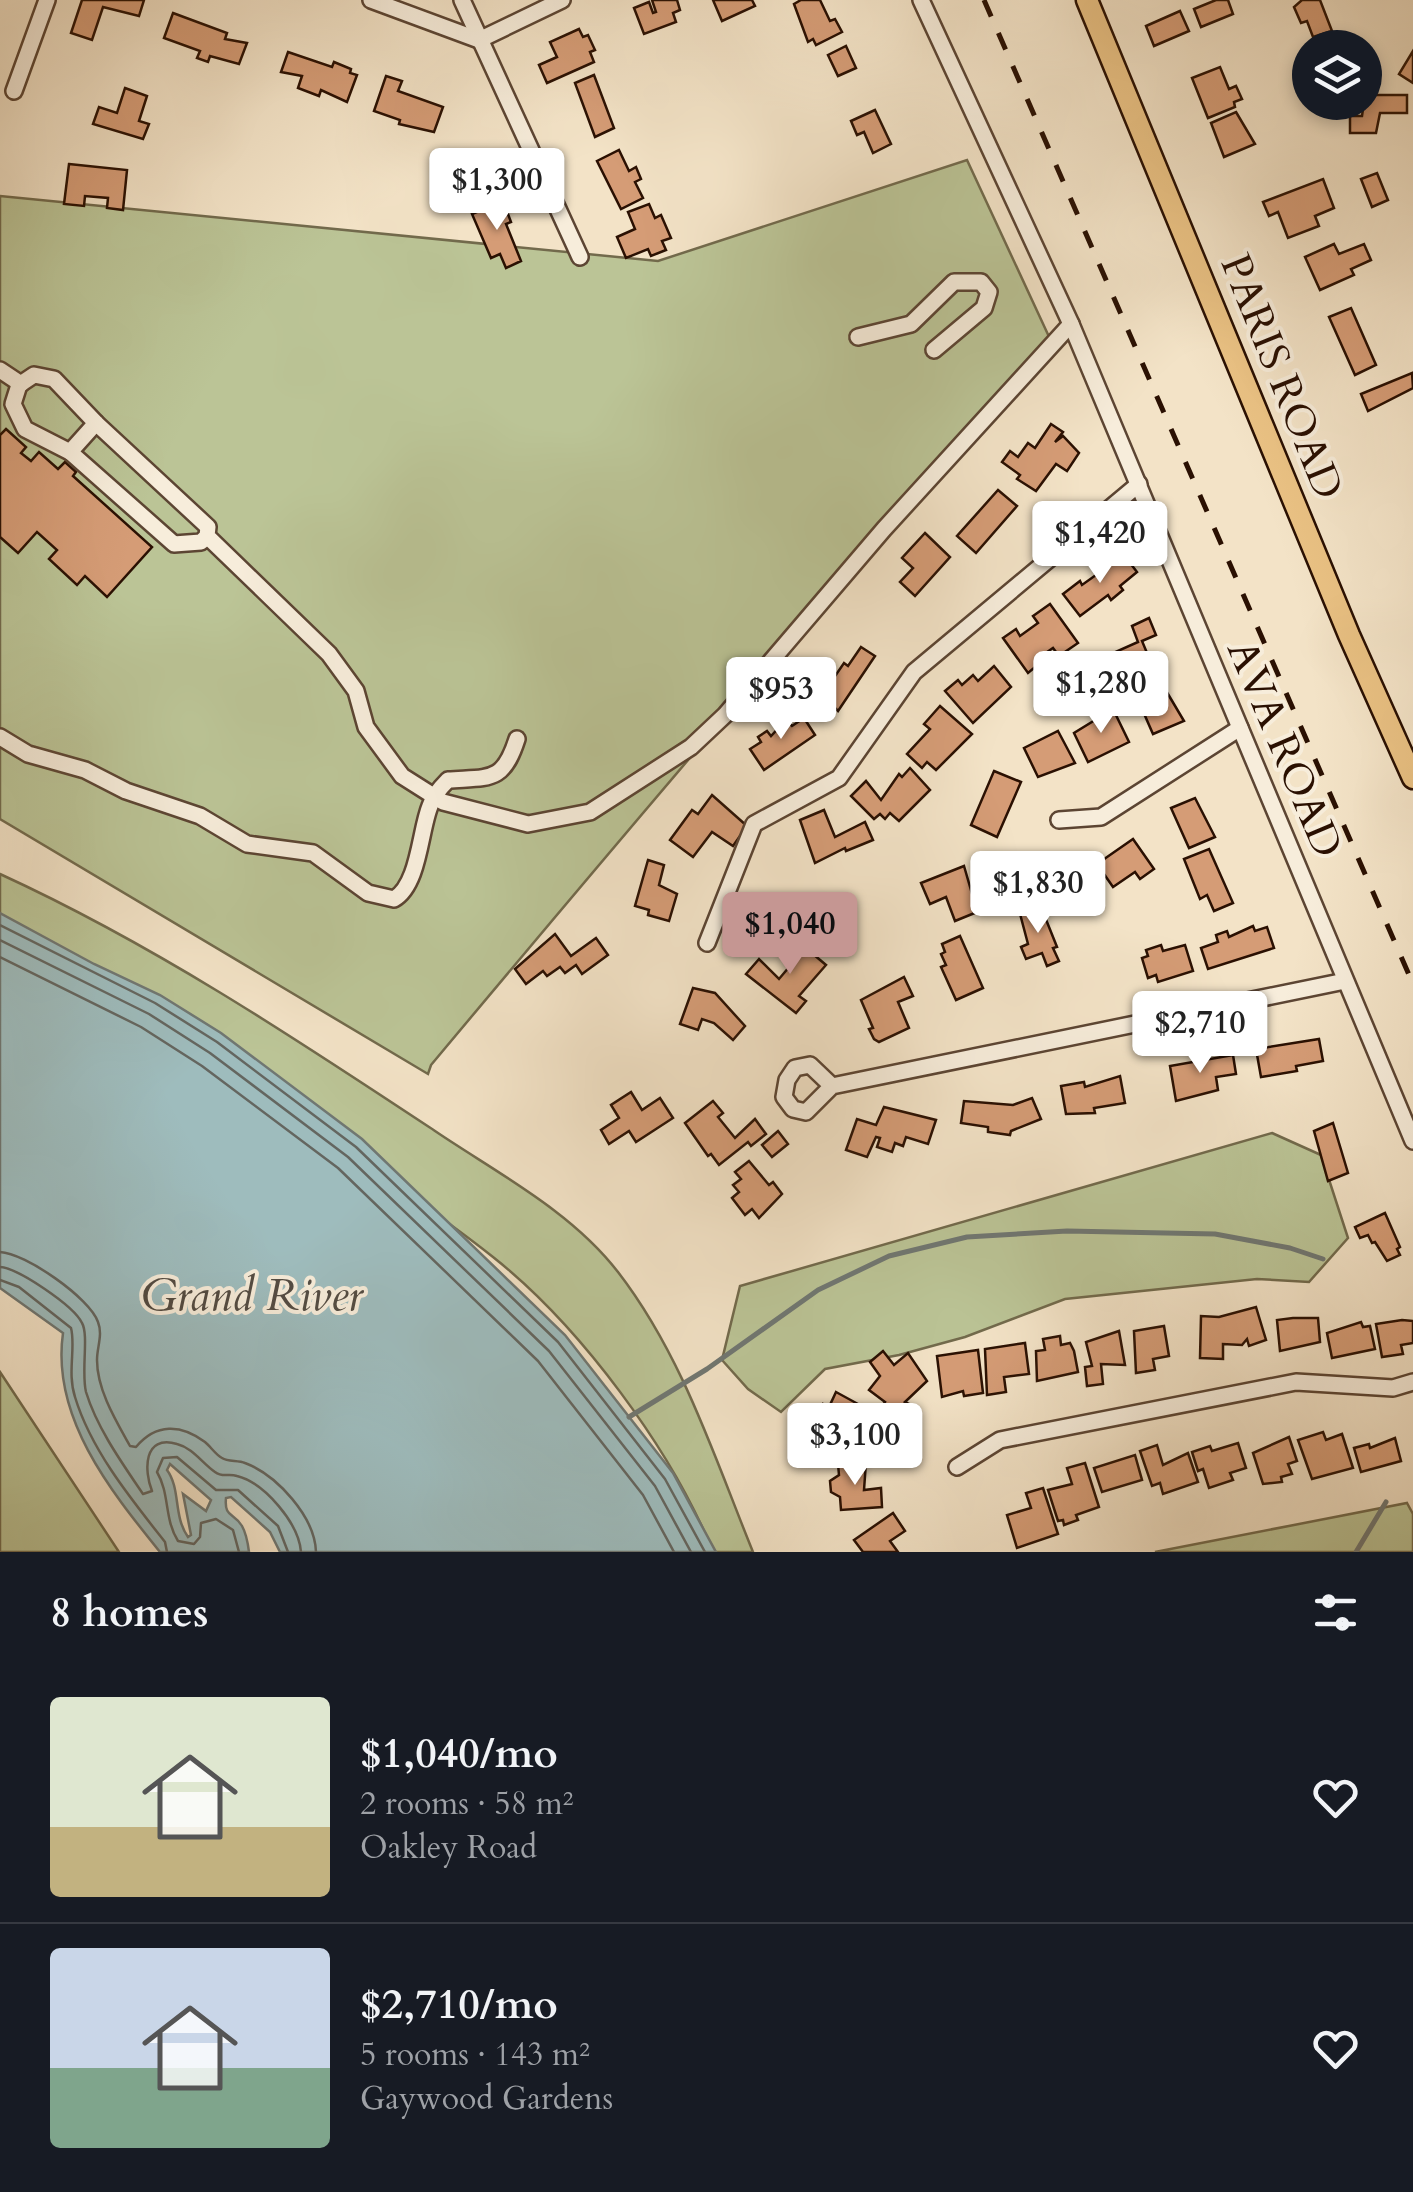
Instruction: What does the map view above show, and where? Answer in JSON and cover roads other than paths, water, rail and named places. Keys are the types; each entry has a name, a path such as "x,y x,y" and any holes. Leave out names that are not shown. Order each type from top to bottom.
{"main road":[{"name":"PARIS ROAD","path":"1088,0 1349,635 1413,778"}],"street":[{"path":"14,91 47,0"},
{"path":"371,0 479,40 562,0"},
{"path":"462,0 580,257"},
{"name":"AVA ROAD","path":"921,0 1139,484 1413,1141"},
{"path":"858,336 911,324 954,282 968,279 985,285 990,296 984,308 934,350"},
{"path":"207,536 328,654 356,691 366,727 402,776 435,797 490,816 528,824 566,818 590,812 691,746 724,715 884,529 1070,324"},
{"path":"0,370 21,384"},
{"path":"34,375 54,379 96,422 208,526 207,536 201,542 174,544 70,452 25,429 14,404 21,384 34,375"},
{"path":"70,452 96,422"},
{"path":"707,943 754,824 839,778 914,672 1139,484"},
{"path":"1059,820 1101,817 1240,728"},
{"path":"0,737 28,754 85,770 126,791 200,816 248,844 314,853 354,885 381,898 394,899 409,884 435,797 448,780 495,776 506,769 517,739"},
{"path":"832,1086 1345,981"},
{"path":"957,1467 1000,1440 1296,1382 1393,1388 1413,1382"}],"water":[{"name":"Grand River","path":"0,913 160,995 221,1033 362,1139 565,1335 673,1473 716,1552 280,1552 270,1532 231,1497 226,1498 227,1509 242,1526 249,1552 160,1552 104,1478 75,1423 62,1364 63,1333 0,1288","holes":["170,1464 211,1500 206,1511 183,1494 191,1535 188,1537 167,1470"]}],"waterway":[{"path":"629,1417 707,1369 818,1290 889,1256 967,1237 1067,1231 1215,1234 1290,1248 1323,1259"},
{"path":"1356,1552 1386,1502"}],"railway":[{"path":"984,0 1413,984"}]}
